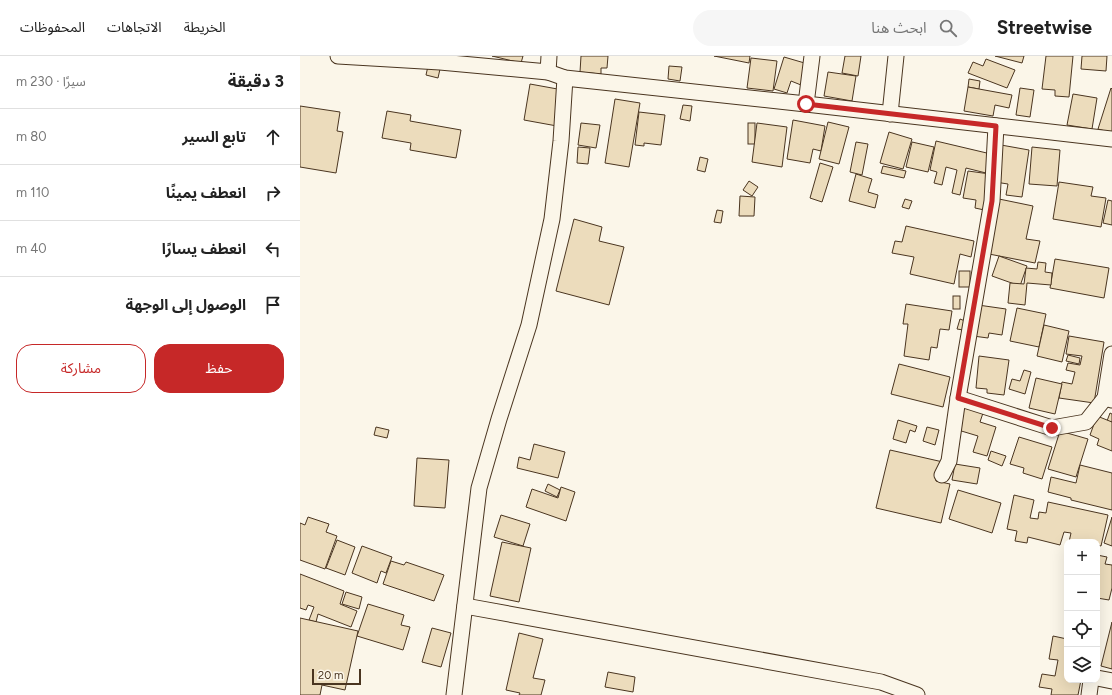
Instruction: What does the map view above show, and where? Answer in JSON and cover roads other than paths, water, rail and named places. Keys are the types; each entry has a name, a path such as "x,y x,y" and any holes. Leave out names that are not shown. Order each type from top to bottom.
{"street":[{"path":"338,56 440,59 548,72 565,78 1112,139"},
{"path":"548,72 549,56"},
{"path":"806,104 812,56"},
{"path":"890,114 896,56"},
{"path":"454,695 479,488 529,325 552,218 561,141 565,78"},
{"path":"942,475 949,461 958,398 992,201 996,126"},
{"path":"958,398 1052,428 1086,422 1108,399 1112,354"},
{"path":"465,606 881,682 917,695"},
{"path":"1100,679 1112,681"},
{"path":"1089,695 1091,683"}]}
